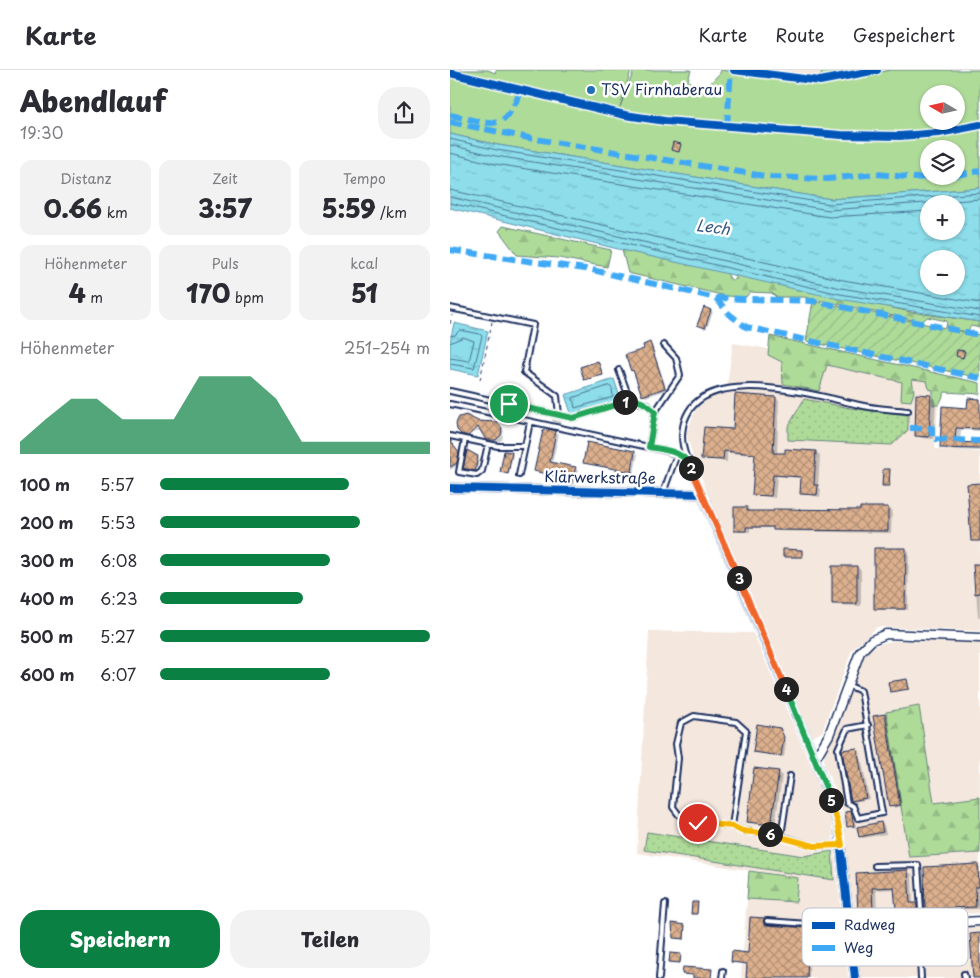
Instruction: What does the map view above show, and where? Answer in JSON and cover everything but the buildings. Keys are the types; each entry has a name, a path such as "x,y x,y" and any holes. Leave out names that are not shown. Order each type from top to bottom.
{"street":[{"name":"Klärwerkstraße","path":"450,488 702,494"},
{"path":"702,494 815,759 838,823 842,845 847,908"},
{"path":"815,759 830,735 860,652 872,640 886,634 980,638"}],"lane":[{"path":"452,308 533,325 524,372 557,396 559,415"},
{"path":"649,447 655,412 680,375 676,358 664,345"},
{"path":"620,370 630,400"},
{"path":"702,494 688,459 682,436 684,423 691,409 705,396 720,389 751,388 811,393 861,406 908,411"},
{"path":"450,391 573,418 630,400 647,404 655,412"},
{"path":"450,404 649,447 677,454 688,459"},
{"path":"519,475 530,422"},
{"path":"450,436 498,446 525,446"},
{"path":"465,439 459,472 477,475 482,471 488,444"},
{"path":"663,493 677,454"},
{"path":"847,685 861,691 868,725 882,813 858,818 853,806 847,803 838,749 846,729 868,725"},
{"path":"732,826 746,731 736,722 694,716 681,723 676,744 678,758 673,807 679,815 698,823 732,826 742,831 781,836 814,846 842,845"},
{"path":"781,836 790,776"},
{"path":"875,866 918,865 919,908"},
{"path":"660,978 665,904"},
{"path":"767,921 802,924"},
{"path":"722,978 723,971"}],"path":[{"path":"450,324 452,308"},
{"path":"480,380 492,317"}],"shaded area":[{"path":"768,70 822,70 820,78"},
{"path":"733,343 940,378 935,449 980,452 980,631 877,627 852,650 822,732 812,737 695,463 686,434 696,409 711,396 726,392"},
{"path":"649,631 753,633 830,810 840,908 802,908 802,966 847,966 848,978 741,978 747,899 796,902 798,878 637,853"},
{"path":"892,641 980,642 980,797 934,803 919,706 886,712 909,857 980,853 980,913 968,914 968,908 852,908 843,817 839,798 824,765 824,758 860,663 868,651 879,644"},
{"path":"980,922 980,978 859,978 858,966 968,966 968,923"}],"green space":[{"path":"450,70 488,70 495,73 496,70 631,70 620,107 634,70 691,70 688,80 701,93 721,70 819,84 822,70 861,70 860,76 891,70 980,70 980,188 831,199 498,145 450,134"},
{"path":"503,226 611,250 607,267 559,258 517,255 499,231"},
{"path":"622,250 726,272 731,280 737,279 733,274 911,312 980,322 980,328 971,326 967,332 946,328 947,321 927,317 922,322 804,297 776,297 772,293 750,292 746,297 726,296 628,273"},
{"path":"813,301 980,335 980,378 806,341"},
{"path":"770,336 980,383 980,394 945,392 939,405 933,405 933,390 929,389 927,381 912,379 914,392 911,401 901,400 902,382 827,365 819,391 783,384 782,362 768,355"},
{"path":"804,399 850,408 908,415 908,430 892,445 788,440 788,427"},
{"path":"919,706 934,803 980,797 980,853 909,857 886,712"},
{"path":"647,832 804,856 832,851 834,880 644,850"},
{"path":"749,871 798,878 796,902 747,899"}],"water":[{"name":"Lech","path":"450,134 498,145 831,199 980,188 980,322 839,299 622,250 450,208"},
{"path":"454,323 488,331 478,375 450,369 450,342"},
{"path":"614,379 621,400 572,416 565,395"}],"marked path":[{"path":"727,126 731,70"},
{"path":"450,115 486,123 495,123 509,114 521,89"},
{"path":"450,122 529,138 771,177 827,179 877,174 920,178"},
{"path":"965,174 980,171"},
{"path":"450,250 592,270 716,298 813,301 980,335"},
{"path":"716,298 729,314 746,327 980,378"},
{"path":"910,428 932,428 932,439 980,441"}],"cycle path":[{"path":"734,70 820,81 877,70"},
{"path":"450,73 625,115 665,121 841,135 900,136 939,133 980,125"},
{"path":"450,488 702,494 815,759 838,823 847,908"},
{"path":"854,966 855,978"}],"place":[{"name":"TSV Firnhaberau","path":"591,90"}],"route":[{"path":"509,404 573,418 630,400 637,400 647,404 655,412 649,447 677,454 688,459 815,759 834,808 842,845 814,846 781,836 742,831 732,826 698,823"}]}
